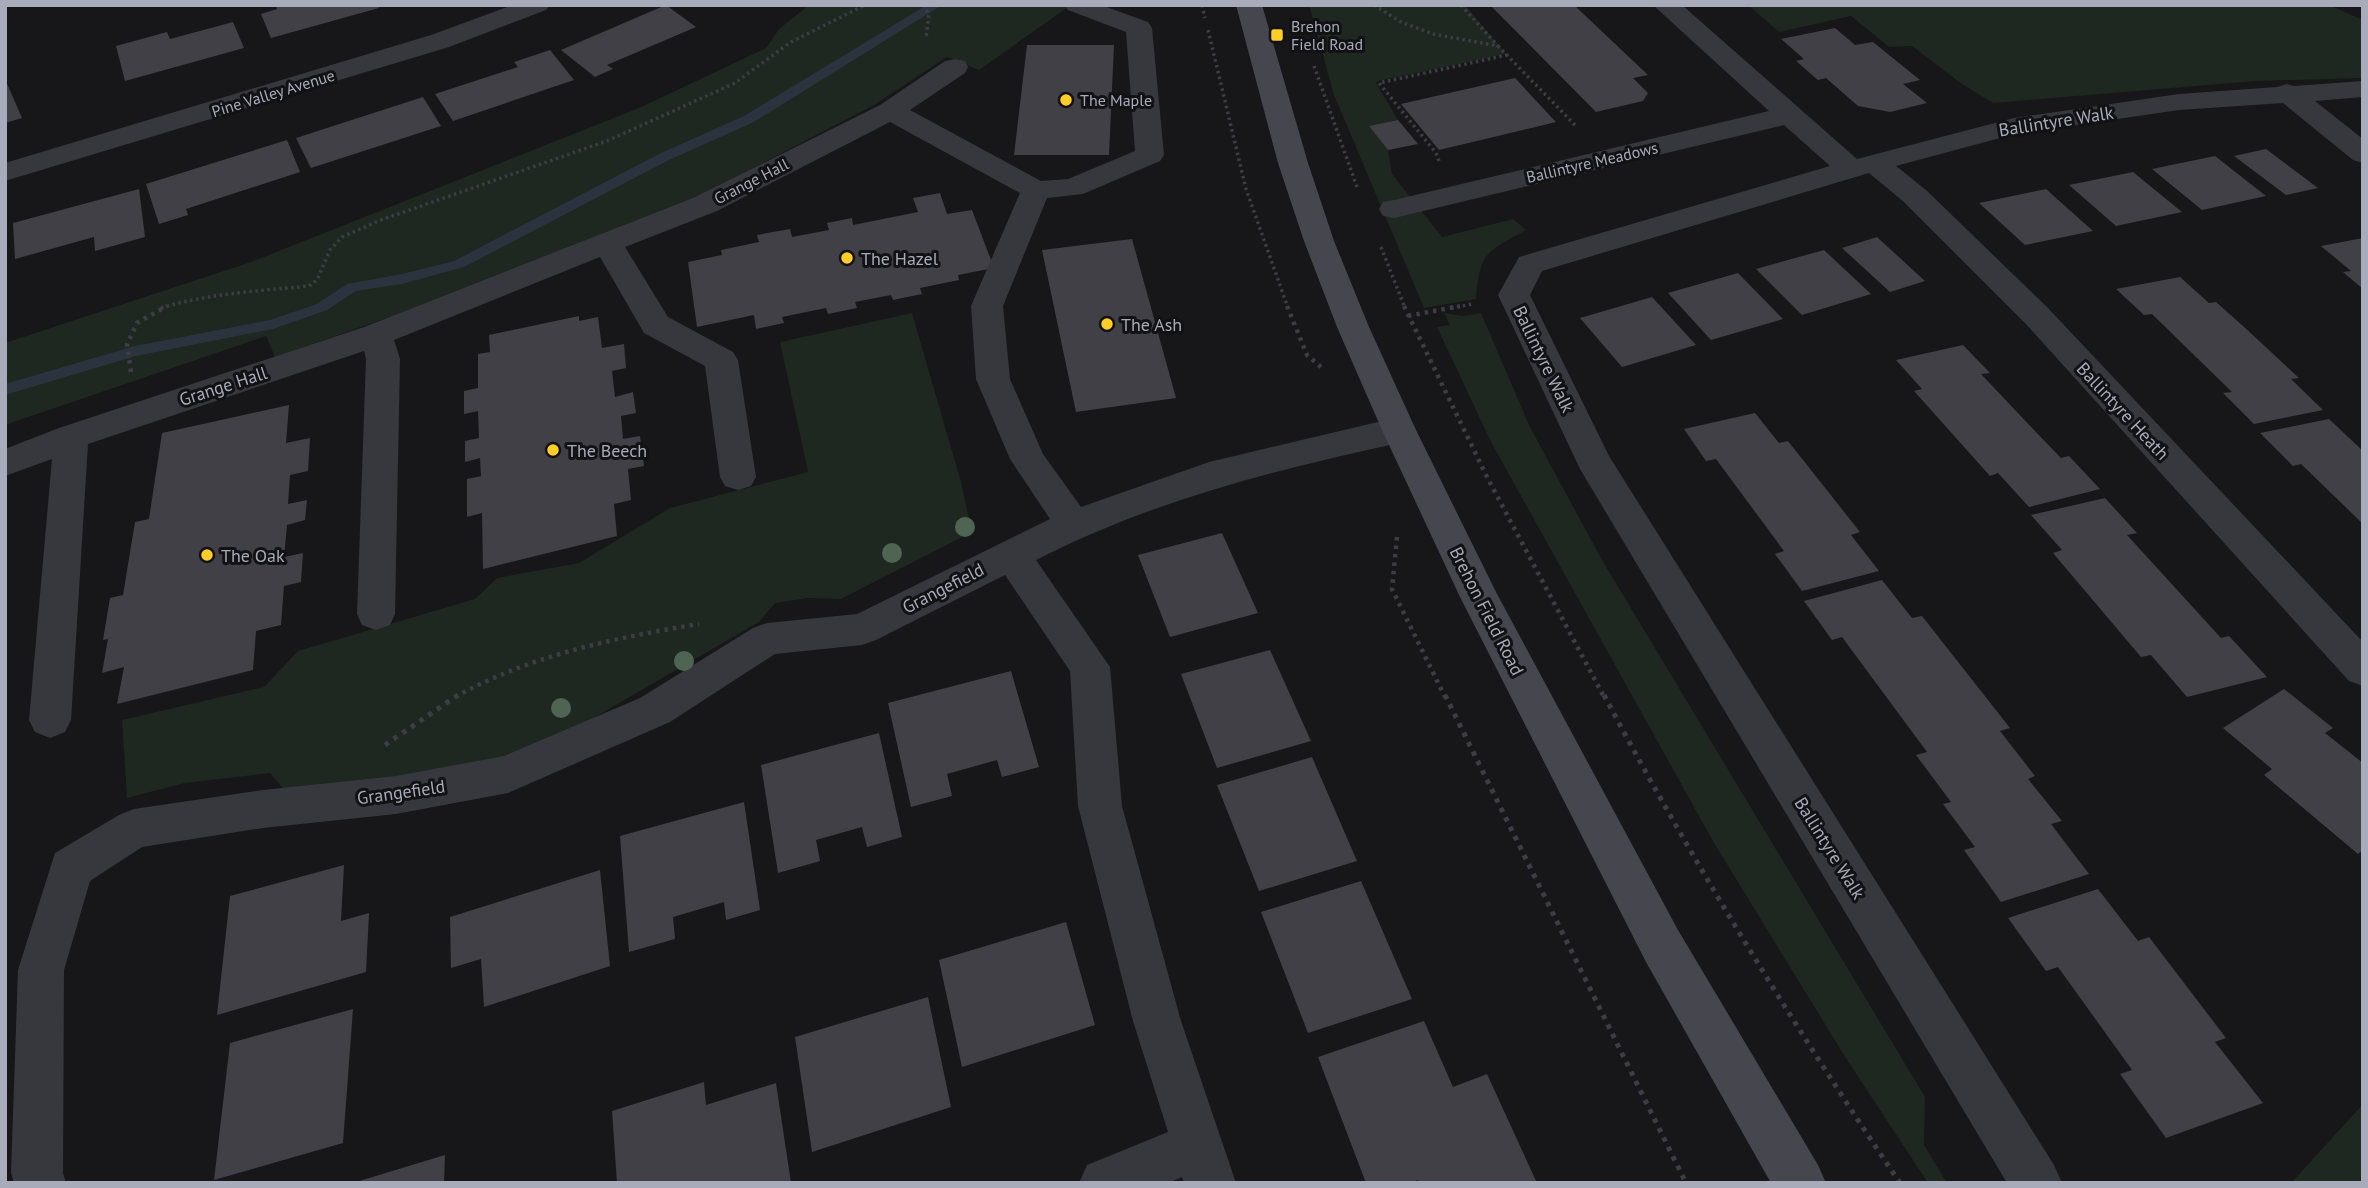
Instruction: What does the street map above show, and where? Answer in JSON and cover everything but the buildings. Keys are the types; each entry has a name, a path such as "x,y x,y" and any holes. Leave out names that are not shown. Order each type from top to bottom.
{"main road":[{"name":"Brehon Field Road","path":"1249,5 1254,31 1293,163 1319,241 1353,327 1399,430 1479,597 1662,946 1800,1183"}],"street":[{"name":"Pine Valley Avenue","path":"5,172 440,41 537,5"},
{"path":"890,111 1036,190 1073,188 1150,155 1139,28 1077,5"},
{"path":"1667,5 1789,115 1863,166"},
{"name":"Grange Hall","path":"5,463 71,437 376,335 706,204 890,111 955,67"},
{"name":"Ballintyre Walk","path":"2036,1183 1593,460 1514,295 1530,264 1863,166 2014,125 2179,102 2363,89"},
{"path":"2287,93 2363,154"},
{"name":"Ballintyre Meadows","path":"1394,208 1789,115"},
{"name":"Ballintyre Heath","path":"1863,166 1914,196 2036,315 2363,669"},
{"path":"1036,190 987,306 993,379 1028,459 1073,524"},
{"path":"608,244 656,326 721,360 737,477"},
{"path":"376,335 383,359 376,614"},
{"name":"Grangefield","path":"40,1183 37,1173 41,970 71,868 134,829 263,809 396,794 508,774 655,710 767,639 862,629 1073,524 1209,475 1272,457 1399,430"},
{"path":"50,720 71,437"},
{"path":"1011,554 1090,667 1100,806 1157,1021 1204,1164 1105,1183"}],"path":[{"path":"127,362 128,335 140,319 158,307 218,295 309,286 317,280 330,250 342,237 381,220 640,127 735,83 791,42 865,5"},
{"path":"923,5 929,14"},
{"path":"1202,5 1246,188 1298,337"},
{"path":"1374,5 1398,22 1410,26 1475,44 1498,46"},
{"path":"1461,5 1578,128 1569,131"},
{"path":"1441,165 1436,153 1378,83 1507,55"},
{"path":"1313,62 1359,191"},
{"path":"1379,241 1408,316 1488,479 1651,784 1837,1090 1900,1183"},
{"path":"1408,316 1481,302"},
{"path":"1392,589 1686,1183"},
{"path":"374,752 446,702 516,669 601,640 710,622"}],"shaded area":[{"path":"809,5 1071,5 979,70 947,57 874,105 705,193 395,315 275,357 266,336 5,425 5,343 251,262 639,108 766,48 779,29"},
{"path":"1309,5 1465,5 1506,54 1378,81 1376,83 1398,120 1370,126 1388,150 1392,174 1442,237 1513,219 1526,230 1488,255 1480,271 1476,299 1424,308 1334,95"},
{"path":"1748,5 2329,5 2363,20 2363,78 2255,81 1993,103 1962,84 1912,46 1889,47 1851,16 1779,32"},
{"path":"912,313 961,482 972,532 841,599 808,598 775,603 759,622 509,767 291,798 270,773 185,783 127,798 122,720 264,687 298,651 475,599 497,578 579,563 670,508 808,472 780,342"},
{"path":"1444,313 1463,316 1481,313 1530,427 1602,560 1925,1097 1924,1145 1947,1183 1928,1183 1847,1060 1714,843 1491,442 1437,327 1450,325"},
{"path":"2363,1104 2363,1183 2291,1183"}],"waterway":[{"path":"5,390 135,351 273,324 322,307 352,287 402,279 459,264 664,157 749,119 936,5"}],"place":[{"name":"Brehon Field Road","path":"1277,35"},
{"name":"The Maple","path":"1066,100"},
{"name":"The Hazel","path":"847,258"},
{"name":"The Ash","path":"1107,324"},
{"name":"The Beech","path":"553,450"},
{"name":"The Oak","path":"207,555"}]}
